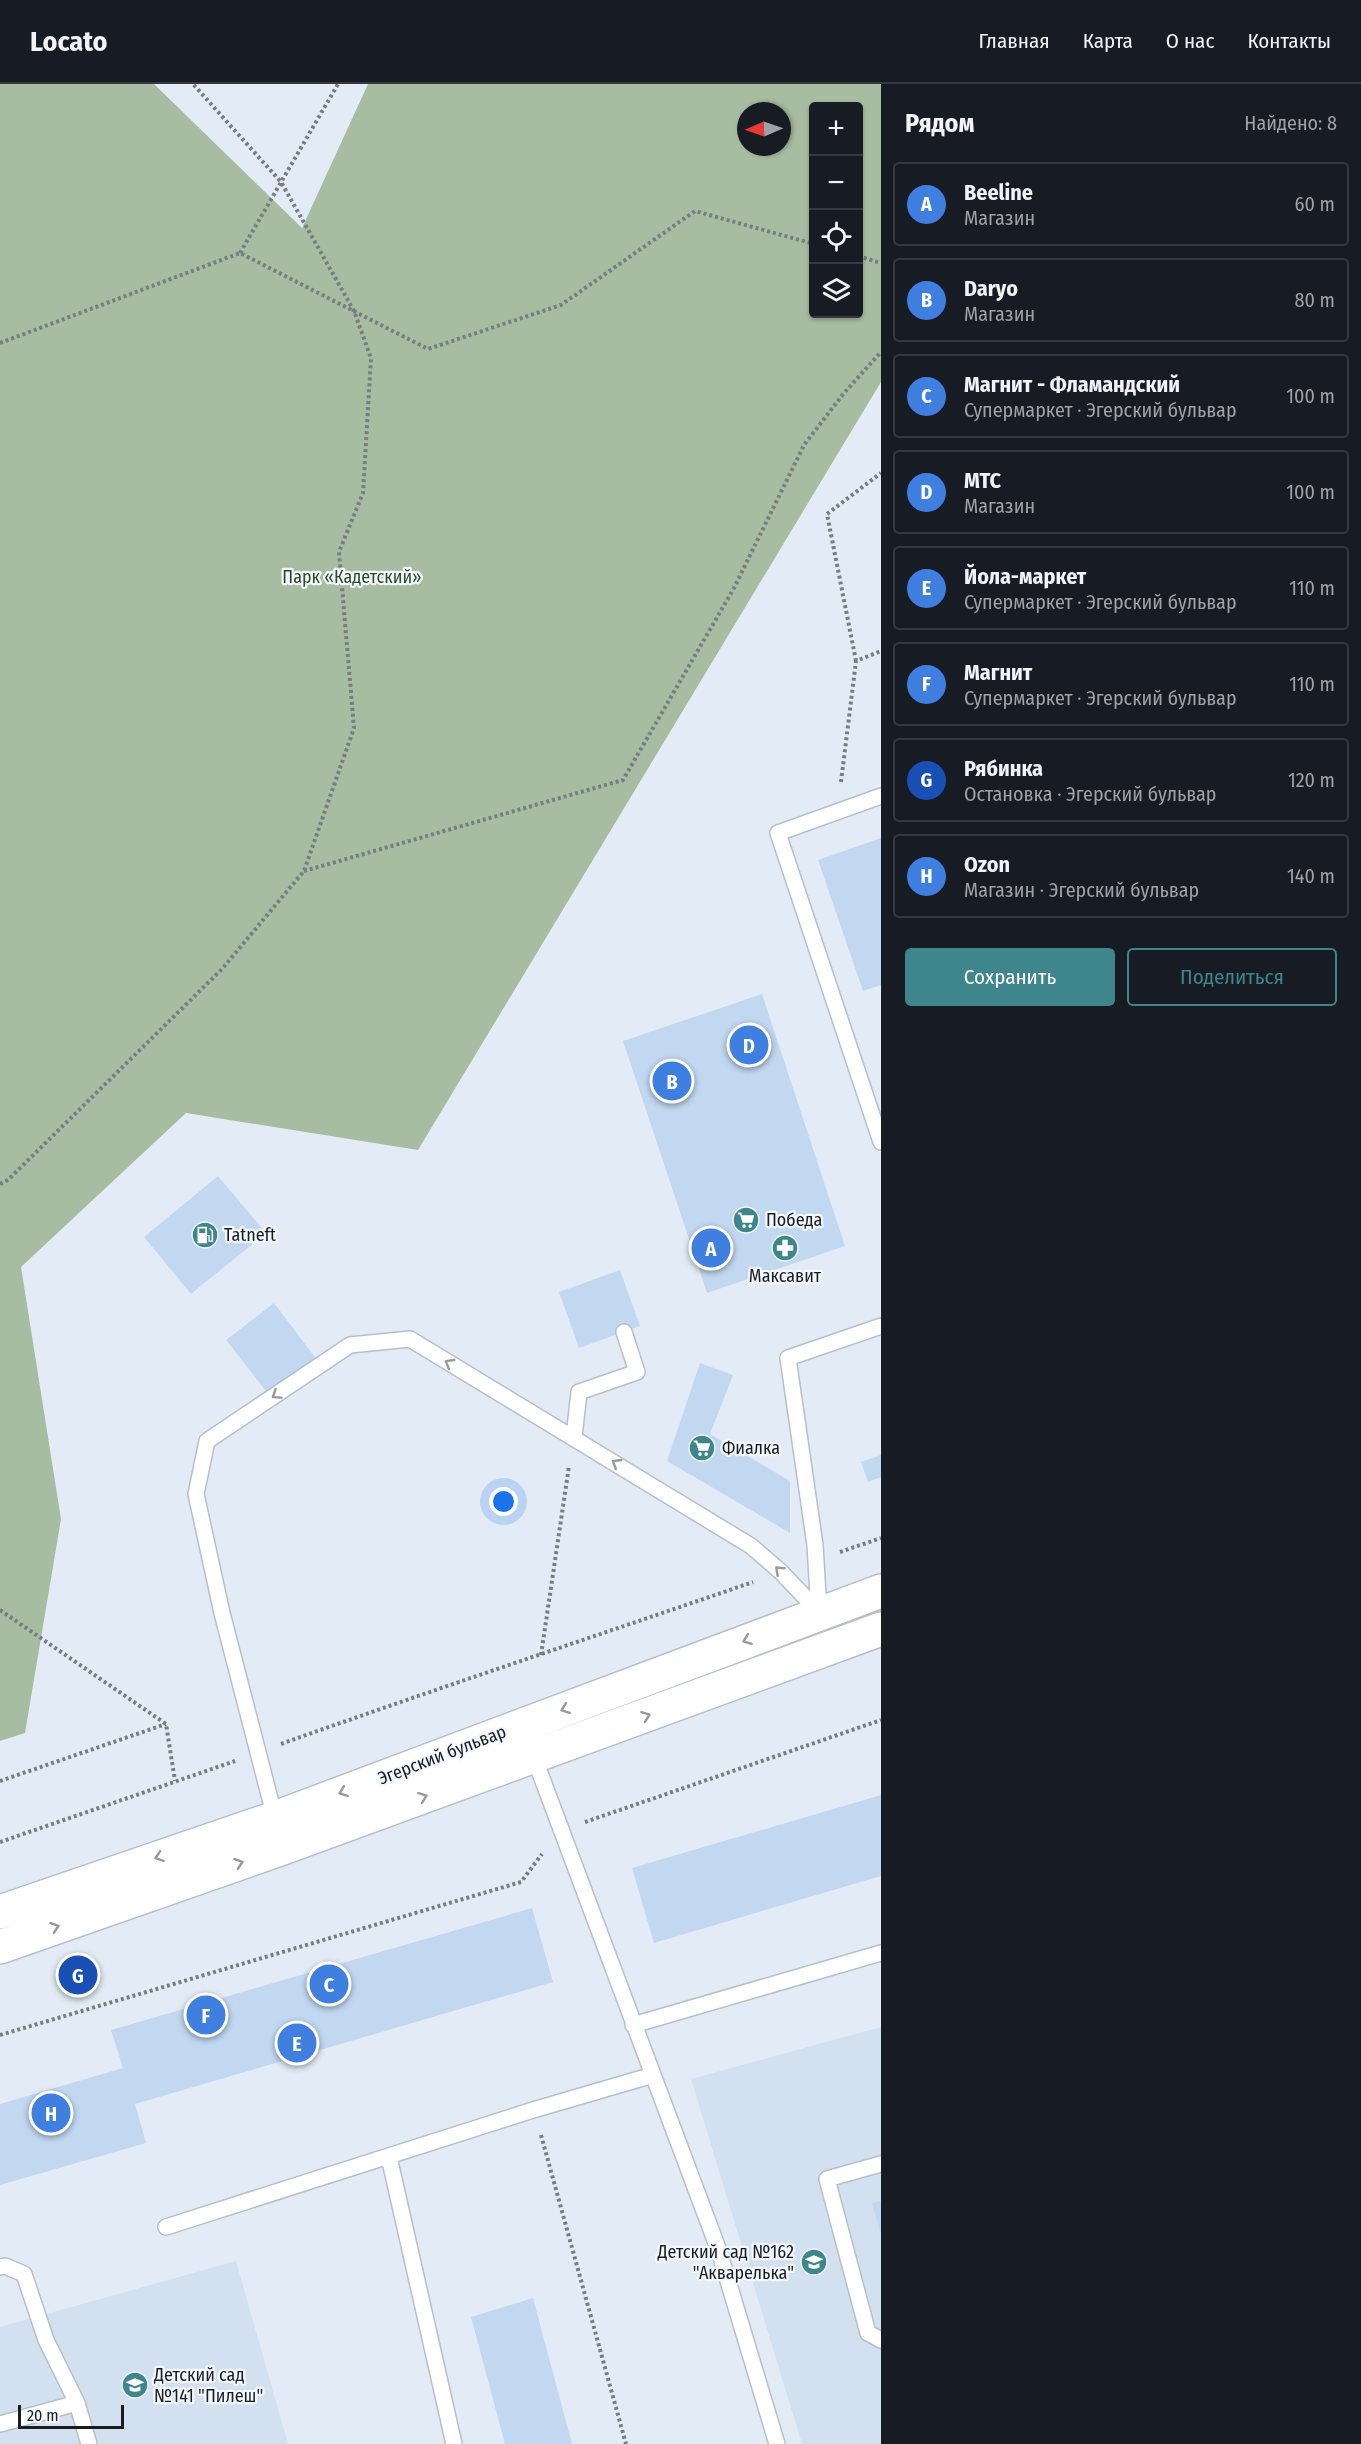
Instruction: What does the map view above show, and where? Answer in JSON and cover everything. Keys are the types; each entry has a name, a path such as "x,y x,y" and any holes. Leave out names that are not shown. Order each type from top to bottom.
{"main road":[{"name":"Эгерский бульвар","path":"0,1912 275,1818 819,1612 881,1591"},
{"path":"819,1612 831,1648"},
{"name":"Эгерский бульвар","path":"0,1947 534,1757 881,1629"},
{"path":"521,1725 534,1757"}],"lane":[{"path":"881,796 778,833 881,1142"},
{"path":"819,1612 815,1561 788,1358 881,1326"},
{"path":"574,1437 579,1392 637,1372 624,1332"},
{"path":"275,1818 222,1612 196,1494 207,1441 350,1345 410,1340 751,1546 781,1572 819,1612"},
{"path":"534,1757 719,2251 777,2444"},
{"path":"633,2025 881,1953"},
{"path":"166,2227 533,2110 653,2075"},
{"path":"389,2157 454,2444"},
{"path":"881,2164 827,2179 868,2333 881,2340"},
{"path":"0,2267 5,2266 24,2274 46,2340 77,2403 89,2444"},
{"path":"0,2424 77,2403"}],"path":[{"path":"0,1184 8,1180 222,969 304,871 354,728 339,552 363,493 371,358 354,311 281,182 192,84"},
{"path":"0,342 240,254 338,84"},
{"path":"240,254 428,349 561,305 695,211 809,243"},
{"path":"863,258 881,263"},
{"path":"304,871 622,780 734,588 804,445 844,393 881,352"},
{"path":"837,811 855,662 827,514 881,473"},
{"path":"855,662 881,651"},
{"path":"541,1656 574,1437"},
{"path":"815,1561 881,1538"},
{"path":"0,1842 781,1572"},
{"path":"0,1610 166,1724 175,1781"},
{"path":"0,2035 521,1882 561,1830 881,1720"},
{"path":"0,1781 166,1724"},
{"path":"533,2110 626,2444"}],"shaded area":[{"name":"Детский сад №162 \"Акварелька\"","path":"881,2027 881,2444 802,2444 691,2079"},
{"name":"Детский сад №141 \"Пилеш\"","path":"236,2261 288,2444 0,2444 0,2327"}],"green space":[{"name":"Парк «Кадетский»","path":"0,84 154,84 302,228 368,84 881,84 881,382 418,1150 186,1113 21,1267 61,1519 25,1733 0,1741"}],"building":[{"path":"881,838 881,985 863,991 818,860"},
{"path":"762,994 845,1246 707,1293 623,1041"},
{"name":"Tatneft","path":"218,1176 266,1233 191,1294 144,1237"},
{"path":"620,1270 640,1326 579,1348 559,1292"},
{"path":"274,1303 324,1369 277,1405 226,1340"},
{"name":"Фиалка","path":"700,1363 733,1375 710,1434 790,1481 790,1533 667,1461"},
{"path":"881,1455 881,1477 868,1482 861,1462"},
{"path":"881,1795 881,1876 654,1943 632,1868"},
{"path":"532,1908 553,1982 135,2104 146,2143 0,2185 0,2104 123,2068 111,2030"},
{"path":"881,2201 881,2232 880,2232 872,2203"},
{"path":"533,2298 572,2444 505,2444 471,2317"}],"place":[{"name":"МТС","path":"749,1045"},
{"name":"Daryo","path":"672,1081"},
{"name":"Победа","path":"746,1220"},
{"name":"Tatneft","path":"205,1235"},
{"name":"Beeline","path":"711,1248"},
{"name":"Максавит","path":"785,1248"},
{"name":"Фиалка","path":"702,1448"},
{"name":"Рябинка","path":"78,1975"},
{"name":"Магнит - Фламандский","path":"329,1984"},
{"name":"Магнит","path":"206,2015"},
{"name":"Йола-маркет","path":"297,2043"},
{"name":"Ozon","path":"51,2113"},
{"name":"Детский сад №162 \"Акварелька\"","path":"814,2262"},
{"name":"Детский сад №141 \"Пилеш\"","path":"135,2385"}]}
